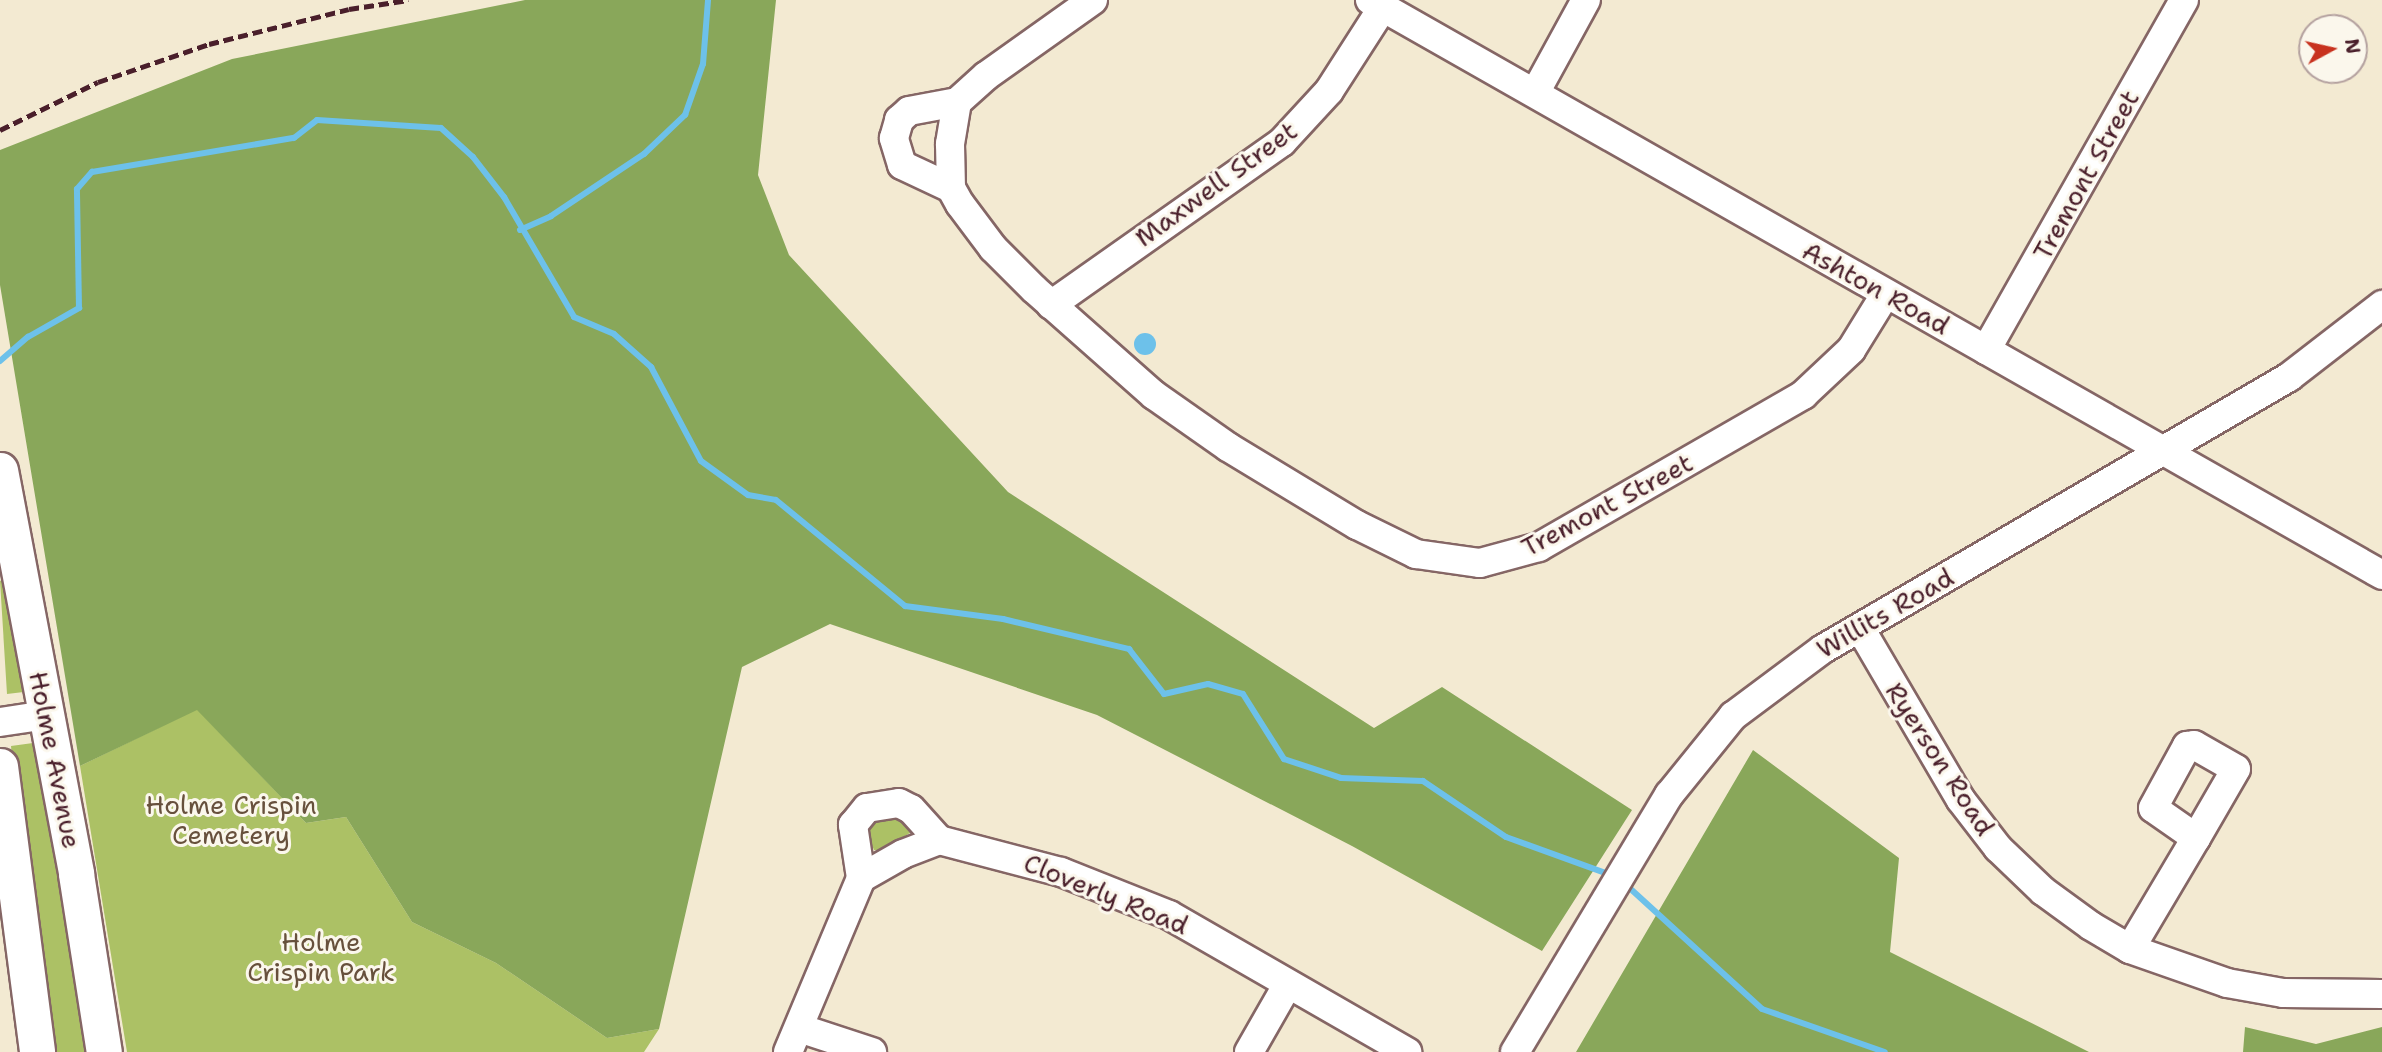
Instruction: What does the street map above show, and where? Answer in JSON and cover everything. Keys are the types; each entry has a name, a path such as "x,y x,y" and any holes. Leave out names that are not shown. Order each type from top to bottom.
{"main road":[{"name":"Holme Avenue","path":"0,470 47,715 103,1052"},
{"path":"0,766 37,1052"}],"street":[{"path":"957,102 950,144 951,188 902,165 894,138 899,120 909,111 957,102 986,76 1093,0"},
{"path":"1535,93 1586,0"},
{"name":"Tremont Street","path":"1986,350 2184,0"},
{"name":"Ashton Road","path":"1377,4 2382,575"},
{"name":"Maxwell Street","path":"1051,305 1282,142 1329,91 1377,4"},
{"name":"Tremont Street","path":"951,188 993,248 1051,305 1154,395 1287,482 1416,554 1480,563 1539,547 1803,395 1851,350 1885,295"},
{"name":"Willits Road","path":"1515,1052 1690,765 1733,716 1777,680 1860,628 2308,365 2382,305"},
{"name":"Ryerson Road","path":"1860,628 1961,800 1998,848 2043,891 2130,949 2203,976 2283,993 2382,995"},
{"path":"0,722 47,715"},
{"path":"861,878 903,854 939,840 911,809 899,803 867,807 853,825 861,878 794,1040 872,1052"},
{"path":"2130,949 2196,838"},
{"name":"Cloverly Road","path":"939,840 1000,853 1124,895 1210,937 1407,1052"},
{"path":"1249,1052 1288,984"}],"green space":[{"path":"525,0 776,0 758,175 789,255 1008,492 1374,728 1442,687 1632,810 1542,951 1352,846 1097,715 830,624 742,667 659,1029 607,1038 496,963 412,922 346,817 306,823 197,710 80,766 0,285 0,150 232,59"},
{"path":"11,575 32,691 7,694 0,581"},
{"name":"Holme Crispin Park","path":"197,709 306,823 346,817 412,922 496,963 607,1038 659,1029 644,1052 127,1052 80,766"},
{"path":"33,743 49,832 69,886 92,1052 46,1052 28,927 11,746"},
{"path":"1753,750 1899,858 1890,952 2089,1052 1576,1052"},
{"path":"893,810 913,831 883,850 874,850 868,836 870,823"},
{"path":"2245,1027 2316,1044 2382,1027 2382,1052 2243,1052"}],"water":[{"path":"1145,333 1153,336 1156,344 1153,352 1145,355 1137,352 1134,344 1137,336"}],"waterway":[{"path":"520,230 551,216 644,154 685,115 703,64 708,0"},
{"path":"0,361 28,337 79,308 77,189 92,172 294,138 317,120 441,128 473,157 504,197 574,317 614,334 651,367 701,461 748,495 776,500 905,606 1003,619 1129,649 1164,694 1208,684 1243,694 1284,759 1341,778 1423,781 1506,837 1611,875"},
{"path":"1623,882 1762,1009 1885,1052"}],"railway":[{"path":"0,130 98,82 209,44 349,9 408,0"}],"park label":[{"name":"Holme Crispin Cemetery","path":"231,820"}]}
